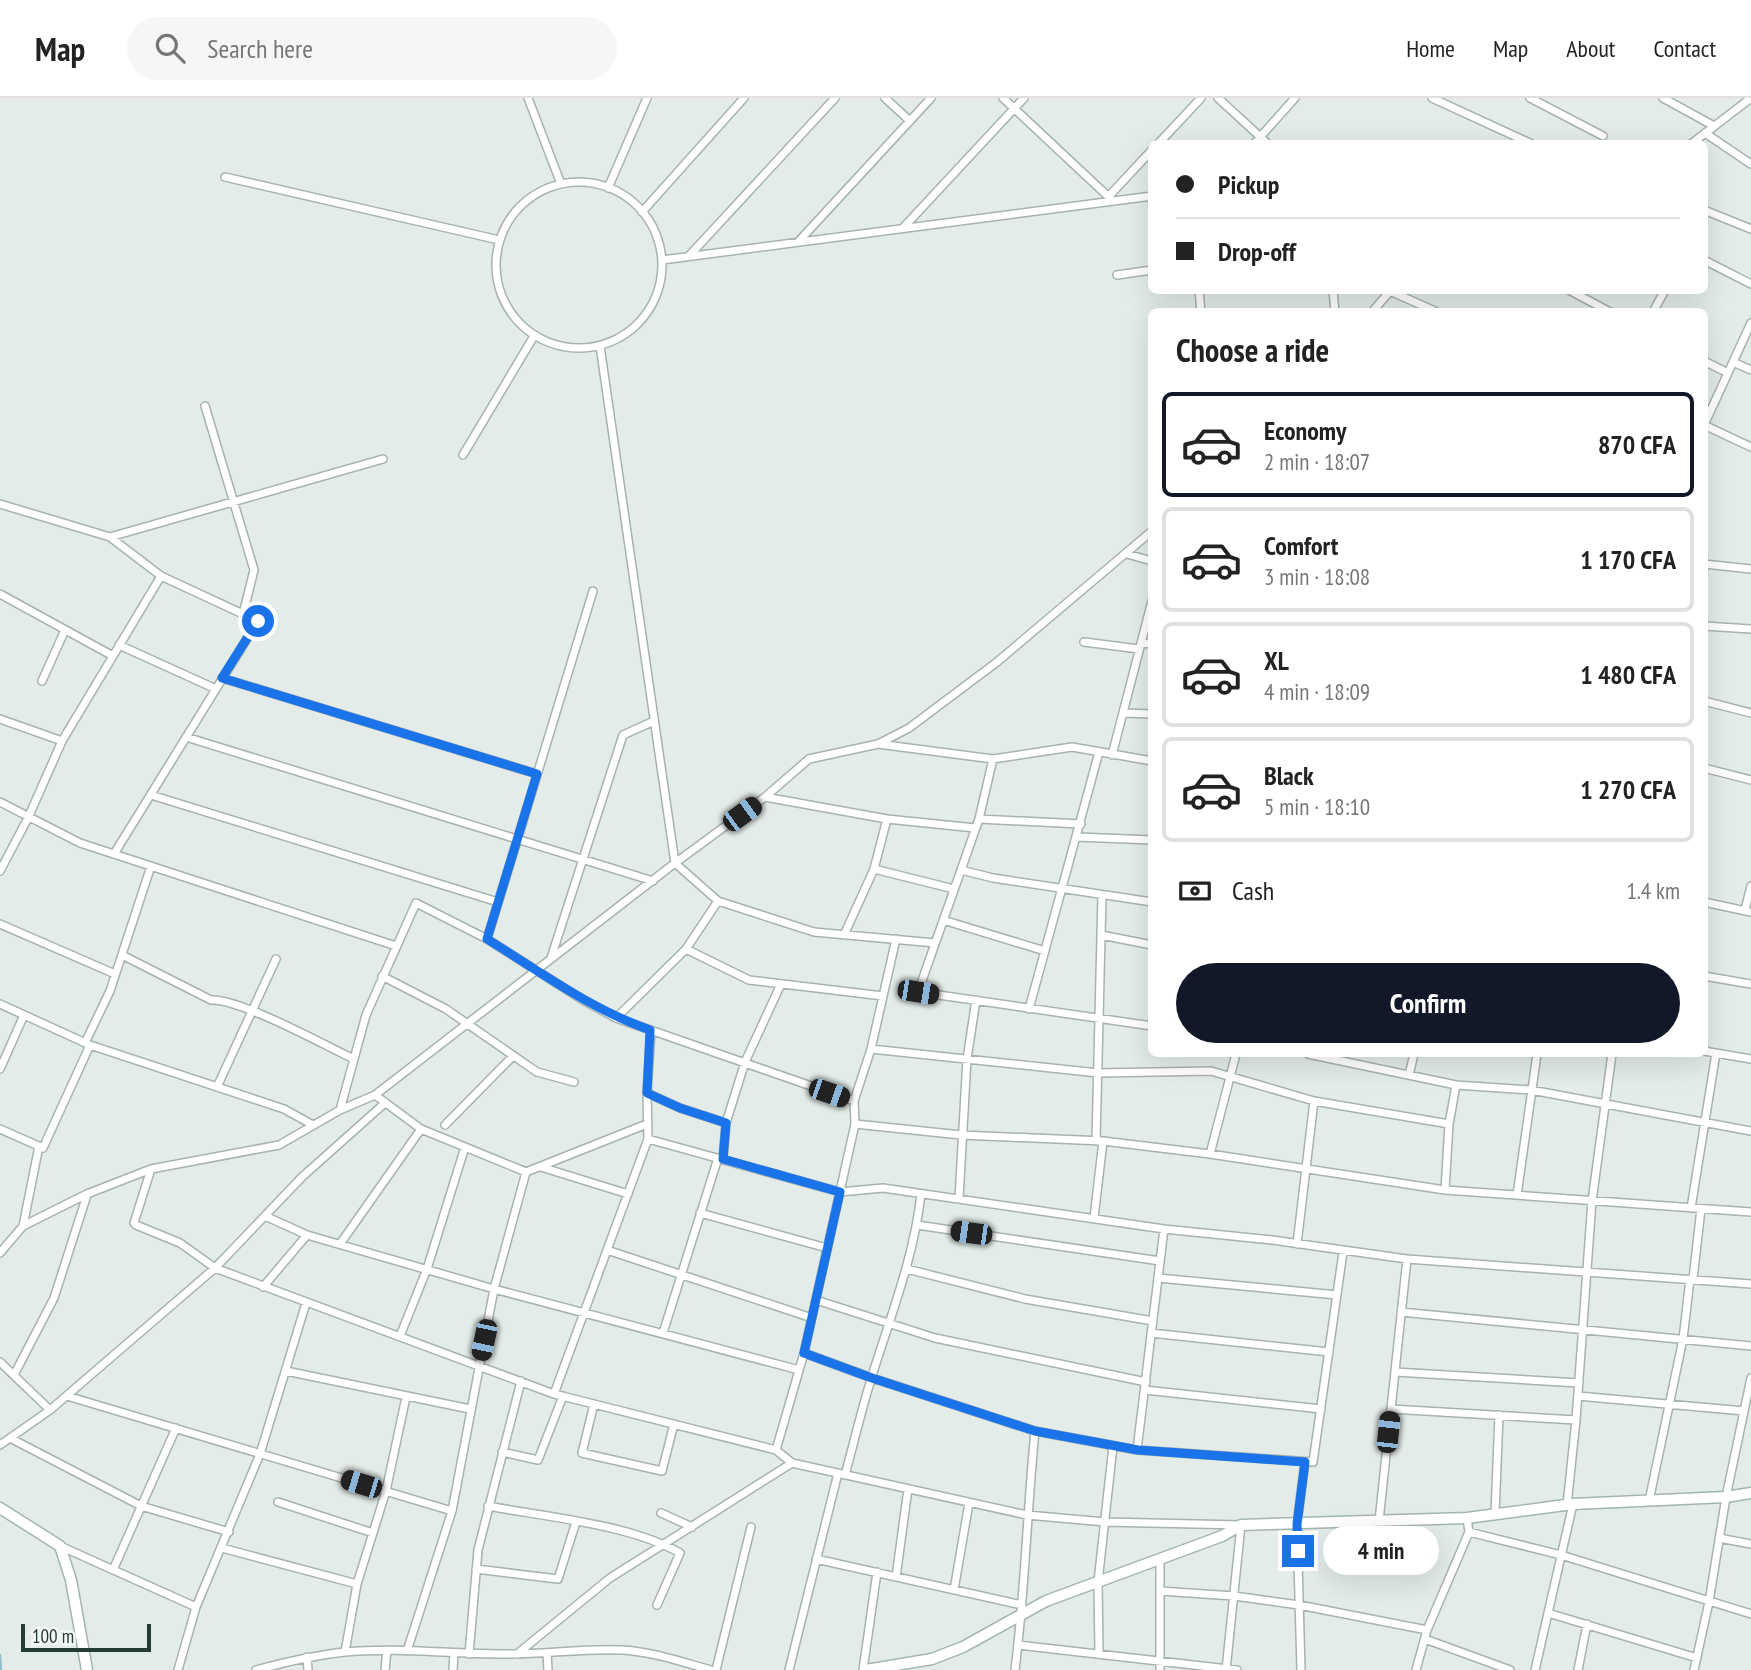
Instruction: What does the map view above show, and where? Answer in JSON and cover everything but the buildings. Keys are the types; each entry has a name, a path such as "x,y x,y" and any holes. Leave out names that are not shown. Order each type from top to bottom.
{"street":[{"path":"528,98 561,184"},
{"path":"608,188 647,98"},
{"path":"642,212 744,98"},
{"path":"689,256 835,98"},
{"path":"885,98 910,121"},
{"path":"798,242 930,98"},
{"path":"1003,98 1111,198"},
{"path":"903,228 1024,98"},
{"path":"1162,140 1201,98"},
{"path":"1218,98 1264,140"},
{"path":"1257,140 1296,98"},
{"path":"1432,98 1523,140"},
{"path":"1530,98 1603,136"},
{"path":"1664,98 1714,126"},
{"path":"1695,140 1751,98"},
{"path":"1705,133 1751,164"},
{"path":"1111,198 1148,155"},
{"path":"225,177 499,240"},
{"path":"588,183 608,188 627,198 642,212 658,239 662,260 658,291 643,318 628,333 600,346 569,348 549,343 534,336 514,319 499,292 495,271 499,240 508,221 521,205 538,193 561,184 588,183"},
{"path":"662,260 1111,198 1148,195"},
{"path":"1708,211 1751,229"},
{"path":"1708,262 1751,284"},
{"path":"1117,275 1148,271"},
{"path":"1375,308 1387,294"},
{"path":"1397,294 1428,308"},
{"path":"1576,294 1602,308"},
{"path":"1708,416 1751,323"},
{"path":"463,454 534,336"},
{"path":"600,346 675,863 718,901 814,932 935,943"},
{"path":"1733,362 1751,370"},
{"path":"1708,363 1728,373"},
{"path":"205,406 254,570 243,614"},
{"path":"1708,427 1751,447"},
{"path":"110,537 383,459"},
{"path":"0,504 110,537 161,576 258,621 114,854"},
{"path":"0,1253 23,1226 87,1194 151,1169 279,1145 375,1095 675,863 765,797 810,759 878,744 909,728 997,662 1148,535"},
{"path":"1127,554 1148,560"},
{"path":"1708,564 1751,569"},
{"path":"0,871 28,818 62,741 161,576"},
{"path":"487,939 593,591"},
{"path":"0,594 113,656"},
{"path":"1112,755 1148,616"},
{"path":"1708,626 1751,629"},
{"path":"42,681 65,630"},
{"path":"1084,642 1148,645"},
{"path":"119,645 216,689"},
{"path":"222,678 537,774"},
{"path":"1708,702 1751,713"},
{"path":"1123,713 1148,714"},
{"path":"0,719 62,741"},
{"path":"550,960 622,735 654,721"},
{"path":"186,737 653,881"},
{"path":"878,744 993,760 1072,747 1148,760"},
{"path":"1029,1009 1099,752"},
{"path":"993,760 979,819 918,992 1148,1025"},
{"path":"1708,769 1751,780"},
{"path":"151,795 498,902"},
{"path":"765,797 887,819 975,828"},
{"path":"0,802 80,843 396,946"},
{"path":"844,935 874,869 887,819"},
{"path":"979,819 1081,824"},
{"path":"1077,837 1148,840"},
{"path":"0,1129 44,1148 110,991 152,866"},
{"path":"874,869 954,889"},
{"path":"961,870 993,878 1148,901"},
{"path":"1708,903 1748,911 1751,886"},
{"path":"1094,1218 1100,1141 1098,1073 1102,895"},
{"path":"616,1018 686,949 718,901"},
{"path":"340,1111 366,1014 415,903 487,939 616,1018 854,1101"},
{"path":"943,920 1045,951"},
{"path":"0,924 115,974"},
{"path":"1101,935 1148,944"},
{"path":"776,1450 804,1353 855,1124 854,1101 871,1049 896,939"},
{"path":"686,949 749,980 883,996"},
{"path":"122,955 211,1000 222,999 252,1011 354,1059"},
{"path":"217,1087 276,959"},
{"path":"382,976 446,1009 537,1072 574,1082"},
{"path":"1708,977 1751,984"},
{"path":"663,1333 700,1213 720,1159 726,1123 745,1062 781,984"},
{"path":"958,1198 967,1059 976,1000"},
{"path":"0,1004 88,1044 284,1109 313,1125"},
{"path":"0,1069 24,1016"},
{"path":"502,1452 538,1461 584,1312 648,1139 650,1030"},
{"path":"871,1049 1098,1073 1211,1071 1314,1101 1449,1124"},
{"path":"1708,1052 1751,1059"},
{"path":"1691,1208 1716,1053"},
{"path":"445,1125 513,1056"},
{"path":"1210,1154 1235,1057"},
{"path":"1322,1057 1456,1085 1531,1090 1751,1130"},
{"path":"1409,1075 1413,1057"},
{"path":"1517,1195 1537,1057"},
{"path":"1535,1670 1570,1505 1592,1201 1612,1057"},
{"path":"1445,1190 1449,1124 1456,1085"},
{"path":"647,1093 680,1108 726,1123"},
{"path":"375,1095 421,1129 526,1172 647,1124"},
{"path":"1297,1244 1314,1101"},
{"path":"0,1445 50,1410 215,1268 302,1177 385,1102"},
{"path":"855,1124 961,1135 1100,1141 1210,1154 1445,1190 1751,1212"},
{"path":"340,1244 421,1129"},
{"path":"648,1139 840,1192 883,1188 1164,1229 1407,1259 1588,1270 1751,1284"},
{"path":"23,1226 39,1146"},
{"path":"400,1335 428,1269 465,1147"},
{"path":"540,1167 628,1194"},
{"path":"151,1169 135,1223 180,1243 215,1268 558,1395 776,1450 792,1463 1027,1516 1105,1522 1297,1524 1467,1518 1570,1505 1726,1497 1751,1493"},
{"path":"407,1651 452,1511 494,1289 526,1172"},
{"path":"14,1375 54,1298 87,1194"},
{"path":"789,1670 816,1559 841,1474 907,1269 921,1194"},
{"path":"1648,1501 1683,1339 1701,1209"},
{"path":"700,1213 827,1248"},
{"path":"265,1216 307,1235 494,1289 799,1370"},
{"path":"917,1225 1160,1261"},
{"path":"1138,1450 1164,1229"},
{"path":"263,1287 307,1235"},
{"path":"607,1250 811,1318"},
{"path":"804,1353 1035,1431 1138,1450 1313,1462 1343,1252"},
{"path":"1379,1521 1407,1259"},
{"path":"907,1269 1024,1298 1153,1321"},
{"path":"1158,1278 1337,1295"},
{"path":"816,1300 935,1338 1145,1386 1321,1409"},
{"path":"178,1670 196,1607 260,1454 306,1303"},
{"path":"1402,1312 1751,1346"},
{"path":"1152,1333 1329,1352"},
{"path":"0,1362 50,1410"},
{"path":"286,1371 470,1409"},
{"path":"1395,1372 1579,1383"},
{"path":"1694,1670 1751,1378"},
{"path":"469,1654 478,1550 520,1381"},
{"path":"67,1396 452,1511"},
{"path":"1578,1396 1744,1411"},
{"path":"345,1652 357,1584 386,1491 406,1397"},
{"path":"594,1404 582,1453 662,1471 674,1424"},
{"path":"1391,1409 1576,1420"},
{"path":"1495,1514 1499,1415"},
{"path":"113,1570 176,1428"},
{"path":"1015,1670 1035,1431"},
{"path":"10,1438 141,1506 229,1532"},
{"path":"1099,1654 1098,1582 1112,1446"},
{"path":"1301,1670 1297,1524 1305,1462"},
{"path":"516,1654 610,1578 792,1463"},
{"path":"896,1577 908,1489"},
{"path":"278,1502 373,1533"},
{"path":"954,1590 969,1503"},
{"path":"488,1506 608,1528 665,1545 680,1553 657,1605"},
{"path":"0,1508 60,1546 196,1607"},
{"path":"661,1513 692,1527"},
{"path":"1416,1670 1427,1630 1469,1532 1467,1518"},
{"path":"476,1569 558,1579 576,1522"},
{"path":"877,1572 865,1670 932,1659 963,1647 1022,1610 1222,1536 1241,1525"},
{"path":"1226,1669 1241,1525"},
{"path":"256,1670 307,1657 345,1652 387,1650 516,1654 621,1650 657,1654 714,1670 751,1527"},
{"path":"1469,1532 1561,1556 1751,1615"},
{"path":"1719,1538 1751,1544"},
{"path":"60,1546 71,1580 87,1670"},
{"path":"222,1548 357,1584"},
{"path":"1160,1558 1160,1666"},
{"path":"816,1559 954,1590 1022,1610"},
{"path":"1160,1591 1234,1596 1299,1605 1427,1630"},
{"path":"1548,1613 1697,1658"},
{"path":"1578,1670 1587,1624"},
{"path":"1424,1639 1510,1670"},
{"path":"1018,1645 1099,1654 1160,1666 1237,1670"},
{"path":"385,1670 387,1650"},
{"path":"547,1653 548,1670"},
{"path":"453,1670 454,1654"},
{"path":"307,1657 308,1670"}],"waterway":[{"path":"0,1655 1,1670"}],"route":[{"path":"258,621 222,678 537,774 487,939 583,1000 616,1018 650,1030 647,1093 680,1108 726,1123 723,1159 840,1192 804,1353 1035,1431 1138,1450 1305,1462 1297,1524 1298,1551"}]}
